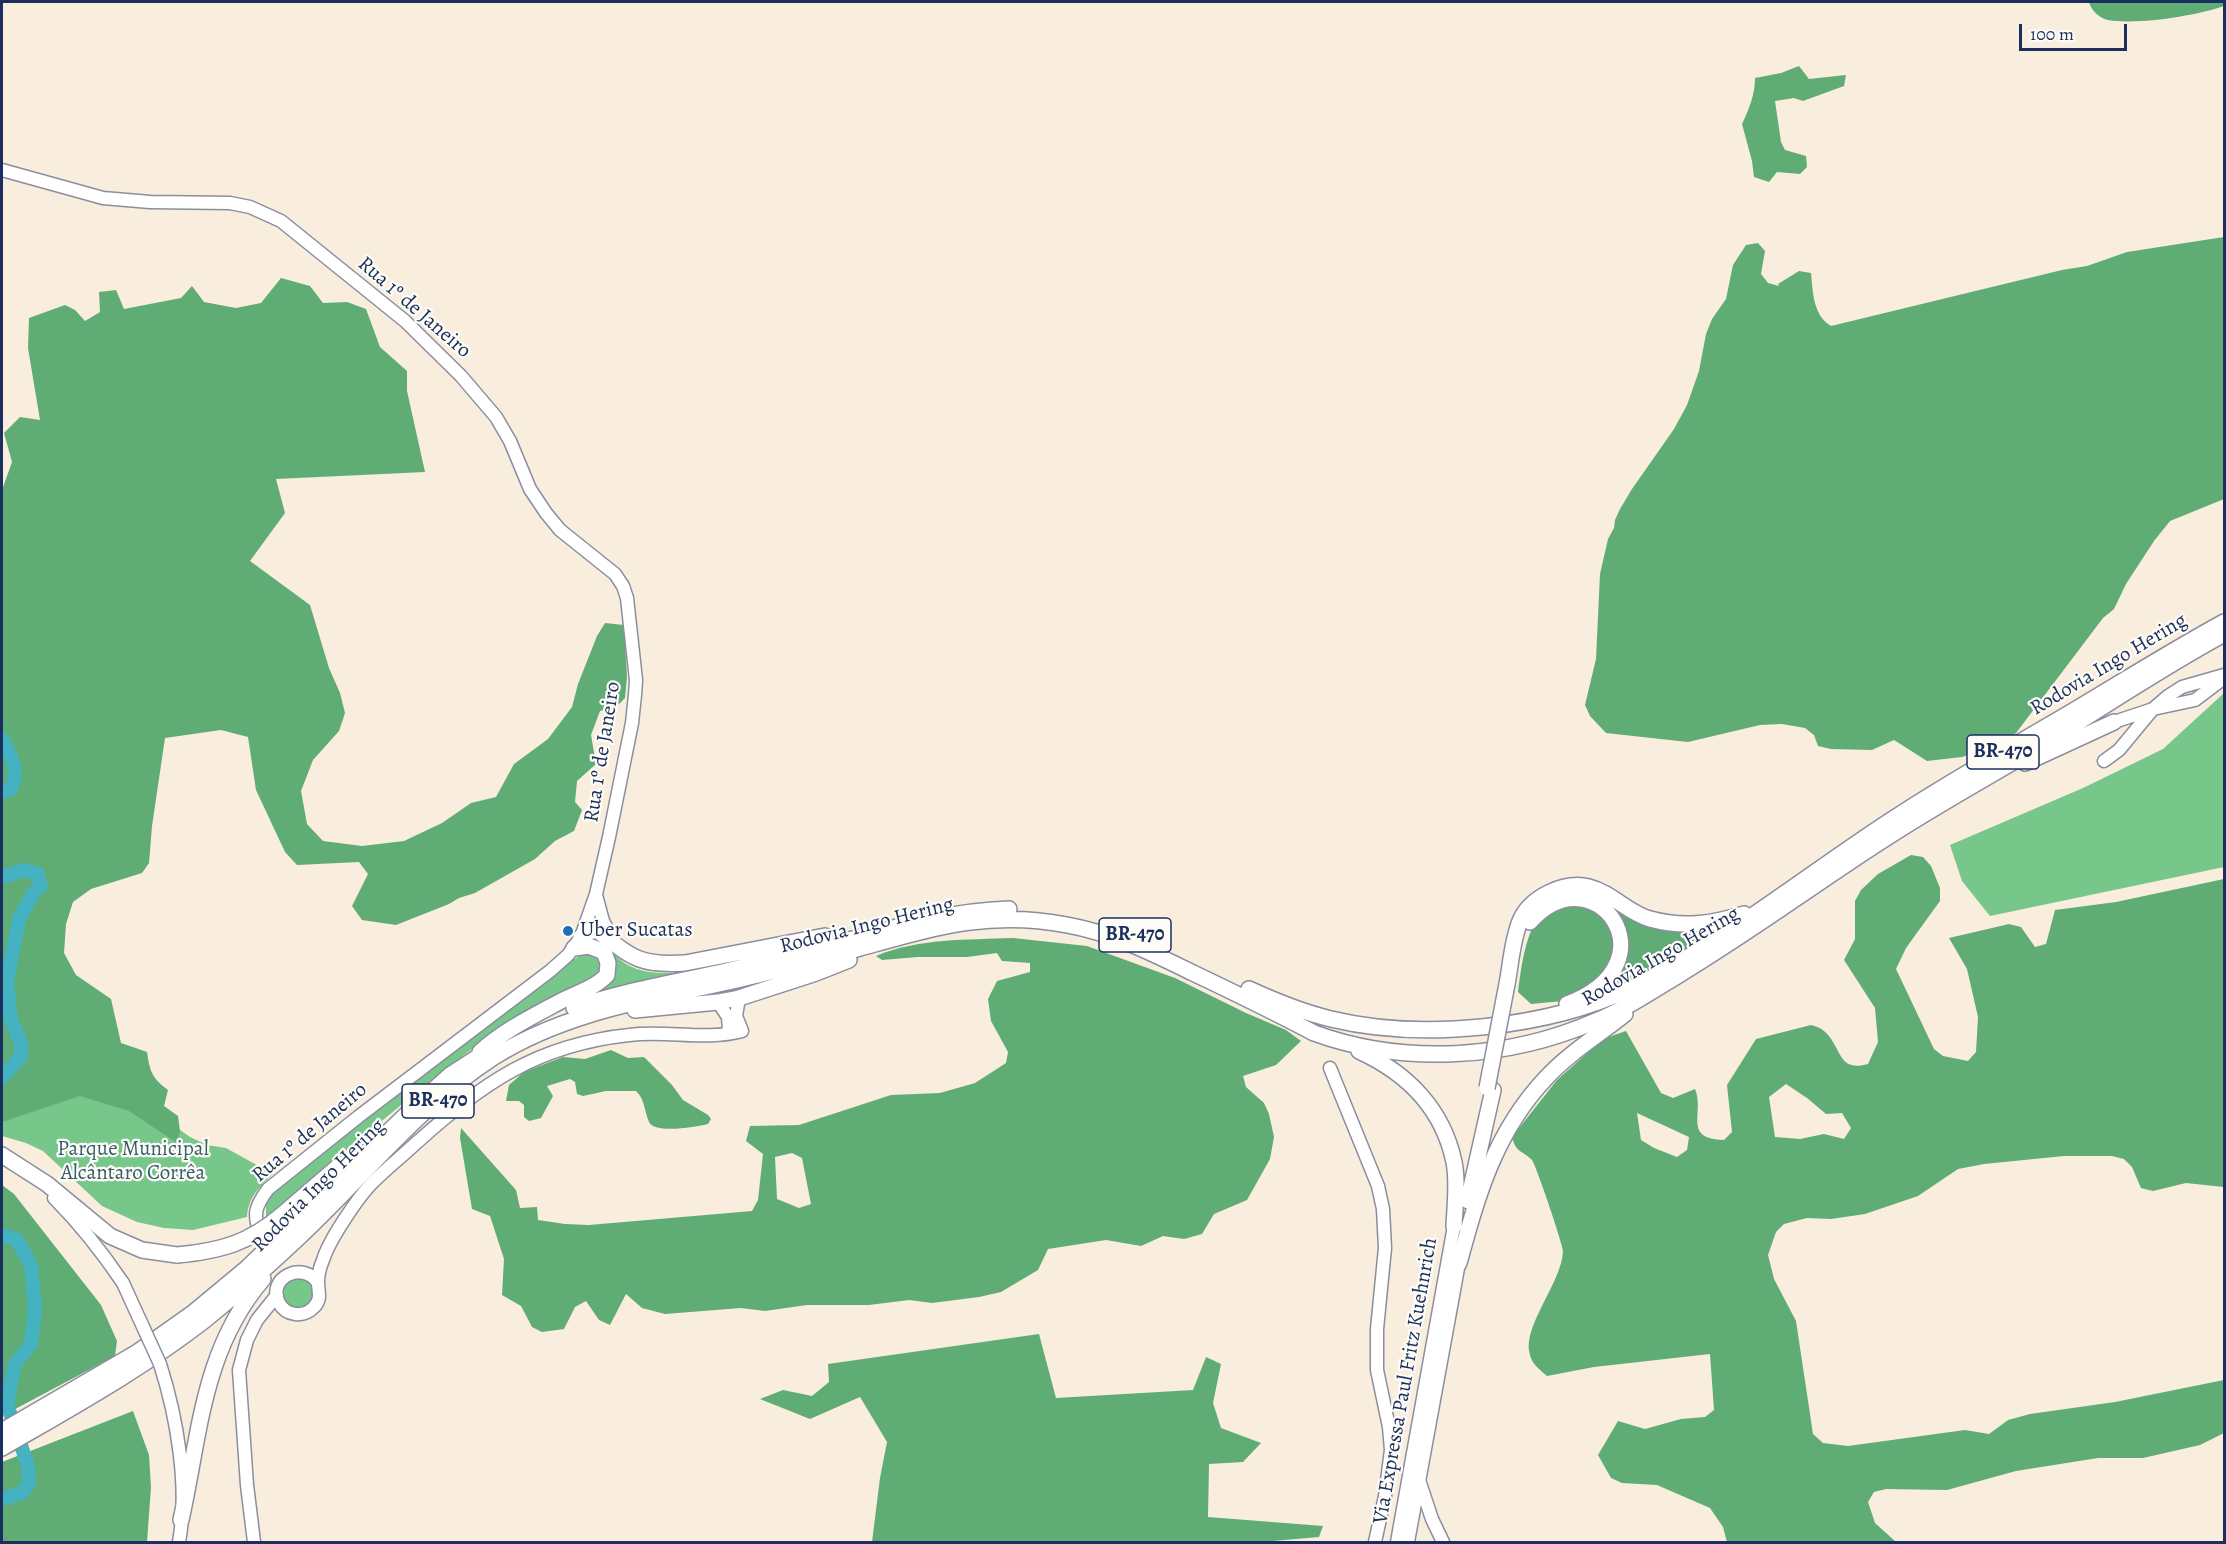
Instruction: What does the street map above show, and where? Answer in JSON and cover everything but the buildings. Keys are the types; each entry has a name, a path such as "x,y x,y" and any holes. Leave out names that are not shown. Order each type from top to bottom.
{"highway":[{"name":"Rodovia Ingo Hering","path":"2,1449 222,1290 450,1075 532,1025 578,1007 952,913 1011,909 1067,917 1119,930 1276,1001 1334,1020 1416,1029 1516,1023 1589,1005 1629,989 1711,942 1954,780 2224,622"},
{"name":"Rodovia Ingo Hering","path":"2,1431 54,1410 143,1364 203,1321 299,1238 406,1129 466,1077 492,1058 522,1041 558,1025 608,1010 756,975 914,932 971,922 1020,919 1066,925 1135,945 1314,1033 1340,1042 1366,1048 1430,1054 1484,1052 1517,1047 1596,1021 1650,992 1731,943 1878,842 2035,749 2157,672 2224,634"},
{"path":"1975,783 2040,757 2114,722"},
{"path":"1510,984 1515,940 1521,919 1544,896 1557,889 1572,886 1588,887 1647,918 1687,925 1716,923 1746,913 1786,892"},
{"path":"1459,1263 1473,1177 1520,942 1530,923 1549,905 1569,898 1579,898 1596,904 1612,918 1617,926 1621,945 1619,962 1613,974 1601,986 1585,995 1516,1023"},
{"path":"469,1062 489,1043 516,1026 583,992 607,975 608,963 604,952 578,942 586,932 598,931 628,955 644,962 685,963 795,943 905,918 952,913"},
{"path":"608,1010 624,1011 740,998 850,960 882,942"},
{"path":"1459,1263 1477,1198 1489,1165 1525,1103 1547,1077 1650,992"},
{"path":"1340,1042 1391,1068 1429,1102 1439,1119 1455,1163 1454,1226"},
{"path":"2,1155 46,1184 110,1236 142,1250 177,1255 227,1247 250,1238 283,1214 380,1127 450,1075"},
{"path":"1454,1226 1490,1089"},
{"path":"181,1520 202,1407 219,1354 247,1301 299,1238"}],"street":[{"name":"Rua 1º de Janeiro","path":"2,170 103,198 150,202 230,203 250,207 281,221 405,321 461,376 496,417 510,441 530,489 539,504 560,530 615,574 627,598 636,695 596,894 578,942 549,971 268,1189 257,1204 255,1215 261,1237"},
{"path":"2114,722 2153,709 2195,700 2224,677"},
{"path":"2104,761 2119,750 2153,709"},
{"path":"2114,722 2119,723 2125,729 2126,741"},
{"path":"596,894 603,921 615,945"},
{"path":"277,1295 285,1310 297,1314 310,1311 315,1307 320,1296 318,1283 324,1257 359,1196 473,1094 529,1060 561,1049 614,1036 650,1032 713,1036 742,1031 736,1016 740,998"},
{"path":"718,1002 729,1017 728,1035"},
{"path":"1330,1068 1378,1186 1383,1209 1385,1248 1377,1329 1377,1370 1389,1427 1391,1450 1385,1496 1375,1542"},
{"path":"2,1155 54,1198 80,1224 103,1252 123,1283 160,1364 168,1388 180,1458 179,1542"},
{"name":"Via Expressa Paul Fritz Kuehnrich","path":"1397,1542 1454,1226"},
{"path":"254,1542 247,1485 240,1359 257,1320 277,1295 279,1283 324,1257"},
{"name":"Via Expressa Paul Fritz Kuehnrich","path":"1408,1542 1459,1263"},
{"path":"279,1264 293,1274 312,1276 318,1283"},
{"path":"252,1330 266,1319 285,1310"},
{"path":"1419,1480 1432,1519 1443,1542"}],"green space":[{"path":"2089,2 2224,2 2224,6 2166,19 2120,21 2102,17 2094,11"},
{"path":"1799,66 1809,79 1846,75 1844,86 1803,101 1794,98 1775,101 1781,142 1785,150 1806,156 1807,167 1800,174 1777,172 1769,182 1754,177 1742,124 1753,96 1755,78 1781,73"},
{"path":"2224,237 2224,499 2170,521 2126,584 2114,609 2103,618 2016,733 1995,747 1962,757 1927,761 1894,740 1872,750 1831,749 1818,746 1814,735 1805,728 1782,724 1760,725 1688,742 1606,733 1590,716 1585,705 1596,659 1600,574 1608,539 1620,509 1674,429 1687,405 1699,371 1706,334 1712,319 1726,299 1733,265 1746,245 1758,243 1765,251 1761,274 1768,283 1779,286 1778,284 1799,271 1811,273 1817,310 1831,326 2062,270 2087,266 2127,252"},
{"path":"281,278 310,286 323,303 347,302 366,309 380,347 407,371 407,391 425,472 276,479 285,513 250,561 310,605 345,713 339,731 313,760 301,791 307,824 323,841 362,846 404,841 442,823 471,803 496,797 514,764 548,739 572,707 578,684 597,636 605,623 624,625 627,677 625,698 617,706 600,711 591,735 596,764 577,781 575,802 582,810 574,831 555,841 535,859 475,893 396,925 362,920 352,906 368,874 359,862 297,865 285,852 256,790 248,737 221,730 165,738 149,863 142,873 91,889 73,902 66,924 64,953 76,975 111,999 121,1043 147,1052 153,1074 158,1082 168,1090 164,1106 178,1116 180,1131 177,1143 129,1111 80,1096 2,1122 2,490 12,462 4,433 20,417 40,420 28,348 29,318 65,305 75,310 85,321 100,312 99,292 116,290 124,309 181,298 192,286 204,302 236,308 261,303"},
{"path":"2224,693 2224,867 1990,916 1962,881 1950,845 2083,788 2163,749"},
{"path":"1911,855 1923,857 1931,866 1940,888 1940,901 1906,948 1896,969 1934,1049 1943,1056 1968,1061 1976,1052 1978,1017 1967,969 1949,938 2009,924 2021,927 2035,947 2046,944 2055,910 2116,902 2224,879 2224,1187 2186,1183 2153,1191 2141,1188 2132,1167 2124,1159 2112,1156 2064,1156 1958,1169 1918,1196 1865,1214 1831,1219 1807,1218 1784,1224 1776,1232 1768,1255 1774,1279 1796,1321 1813,1434 1823,1443 1848,1446 1965,1430 1989,1434 2008,1420 2030,1414 2115,1402 2224,1380 2224,1433 2200,1445 2143,1458 2098,1458 2016,1471 1947,1490 1886,1489 1874,1492 1868,1502 1875,1523 1896,1542 1727,1542 1723,1527 1710,1508 1657,1485 1622,1483 1611,1478 1598,1455 1618,1421 1645,1429 1681,1419 1705,1417 1714,1410 1710,1354 1594,1367 1547,1376 1533,1361 1529,1344 1531,1331 1556,1277 1563,1251 1532,1160 1517,1149 1512,1137 1557,1080 1603,1039 1626,1031 1661,1093 1673,1098 1695,1089 1699,1130 1711,1139 1724,1140 1732,1132 1727,1085 1756,1039 1811,1025 1821,1029 1830,1037 1845,1061 1858,1066 1868,1064 1878,1042 1875,1008 1844,960 1855,939 1855,901 1861,890 1878,874","holes":["1786,1084 1826,1114 1842,1113 1851,1128 1844,1139 1824,1134 1800,1139 1775,1137 1769,1097","1637,1113 1689,1137 1687,1150 1677,1157 1641,1140"]},
{"path":"1586,890 1630,914 1660,926 1676,930 1710,932 1675,956 1609,989 1616,982 1624,961 1604,904"},
{"path":"1578,905 1590,907 1609,922 1613,939 1611,963 1602,978 1563,1001 1531,1004 1518,992 1530,934 1541,915 1549,910"},
{"path":"592,934 628,965 657,973 691,971 757,958 566,1003 614,972 586,939"},
{"path":"1013,938 1087,946 1175,978 1286,1030 1301,1041 1276,1065 1243,1076 1246,1087 1264,1103 1274,1137 1270,1159 1247,1200 1214,1214 1202,1234 1184,1239 1163,1236 1141,1246 1106,1240 1048,1249 1038,1270 1001,1292 932,1303 909,1300 869,1305 807,1305 765,1311 741,1308 665,1314 642,1308 626,1294 610,1325 599,1320 586,1301 575,1307 564,1329 542,1332 532,1327 521,1306 502,1295 504,1259 490,1216 472,1209 460,1138 461,1128 516,1190 520,1208 537,1207 538,1220 589,1225 752,1211 758,1200 763,1154 746,1141 750,1126 799,1125 891,1095 940,1093 975,1083 1006,1063 1008,1052 991,1021 988,999 997,981 1030,972 1030,963 1002,961 997,953 967,957 882,960 876,956 926,943","holes":["792,1153 802,1158 811,1204 799,1208 777,1199 775,1157"]},
{"path":"583,953 595,954 603,961 598,978 492,1034 436,1076 266,1217 266,1202 273,1193 484,1024"},
{"path":"611,1050 628,1058 644,1057 672,1085 683,1100 708,1115 711,1119 708,1124 676,1129 652,1126 643,1101 636,1091 606,1091 583,1096 577,1094 575,1082 570,1079 547,1086 553,1096 541,1118 529,1121 524,1117 524,1105 519,1101 506,1101 509,1085 524,1072 563,1057 585,1059"},
{"name":"Parque Municipal Alcântaro Corrêa","path":"79,1082 133,1097 190,1137 207,1145 226,1148 273,1174 255,1193 247,1217 193,1230 164,1228 137,1222 102,1206 43,1151 2,1136 2,1107"},
{"path":"2,1185 14,1194 101,1305 117,1341 115,1356 2,1416"},
{"path":"299,1277 310,1282 315,1293 310,1304 299,1309 288,1304 283,1293 288,1282"},
{"path":"1039,1334 1056,1398 1193,1390 1206,1357 1221,1364 1213,1403 1221,1428 1261,1443 1243,1462 1209,1464 1208,1517 1323,1526 1319,1537 1261,1542 872,1542 887,1442 860,1397 810,1419 760,1399 783,1390 812,1396 829,1382 828,1364"},
{"path":"133,1411 149,1455 151,1487 147,1542 2,1542 2,1462"}],"waterway":[{"path":"2,739 11,757 15,775 11,789 2,792"},
{"path":"2,877 24,870 38,874 41,886 34,892 19,919 7,982 11,1020 21,1043 21,1056 2,1078"},
{"path":"2,1235 17,1240 31,1265 35,1310 31,1344 15,1364 7,1404 28,1466 29,1483 22,1493 2,1499"}],"place":[{"name":"Uber Sucatas","path":"568,931"}]}
